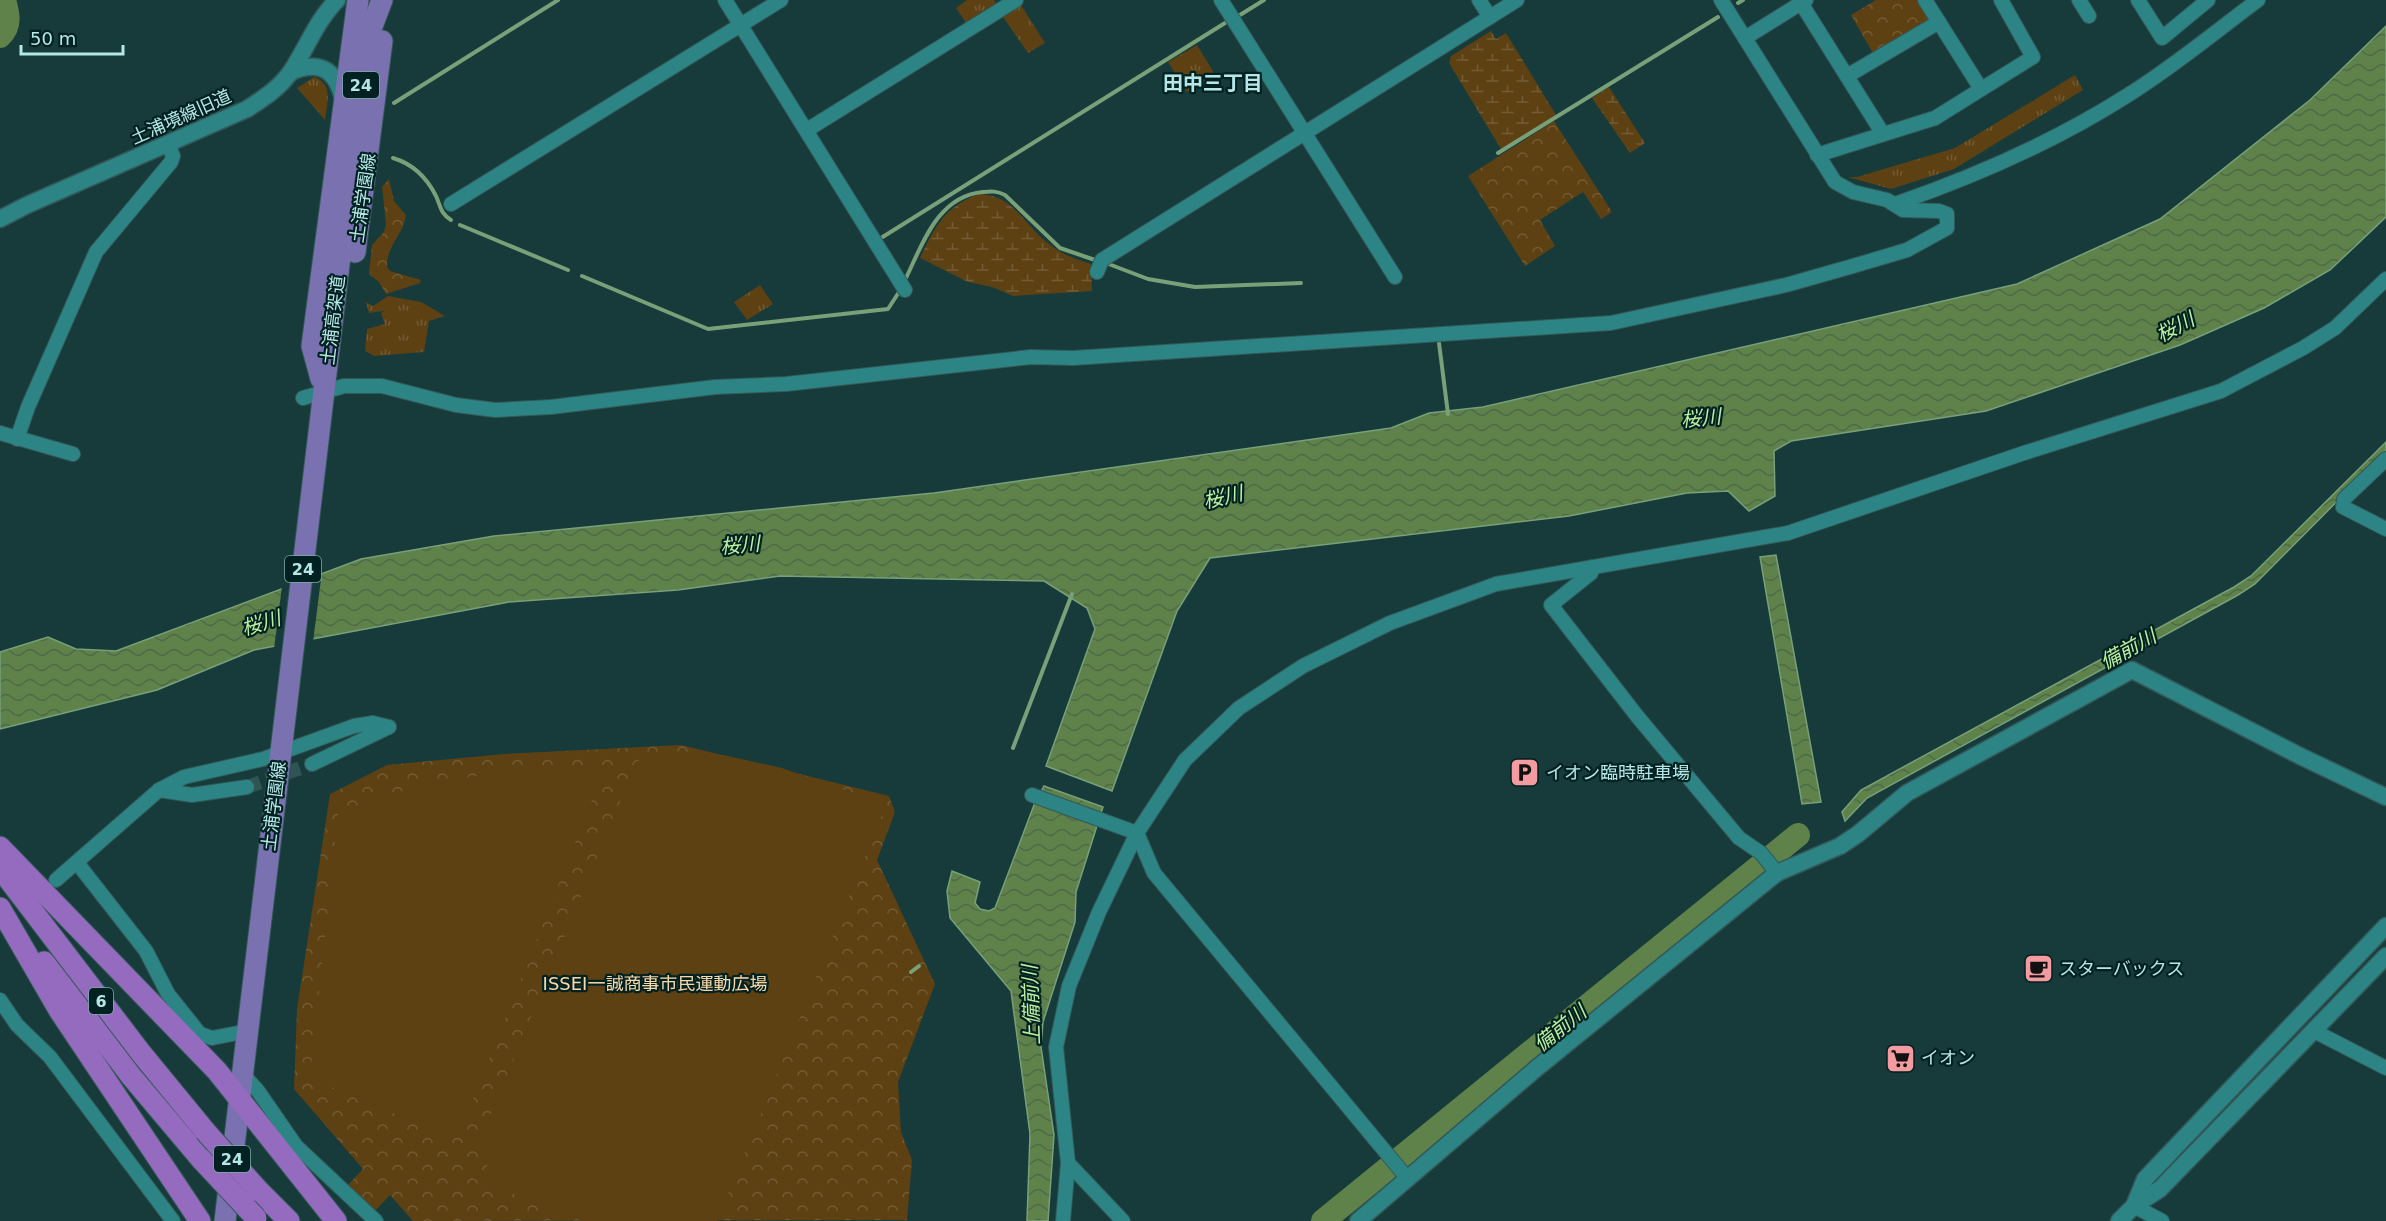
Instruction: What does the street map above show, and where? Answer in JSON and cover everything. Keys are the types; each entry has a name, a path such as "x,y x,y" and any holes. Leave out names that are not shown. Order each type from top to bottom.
{"highway":[{"path":"4,858 202,1055 240,1098 336,1221"},
{"name":"6","path":"4,858 141,1053 205,1131 289,1221"},
{"path":"0,906 59,1010 200,1221"},
{"name":"6","path":"0,906 131,1076 201,1159 258,1219"}],"main road":[{"name":"土浦学園線","path":"323,400 312,346 343,99 358,0"},
{"name":"土浦高架道","path":"323,400 366,53 371,29 382,0"},
{"name":"土浦学園線","path":"225,1221 323,400 338,364 387,0"}],"street":[{"path":"725,0 905,290"},
{"path":"451,204 781,0"},
{"path":"807,130 1016,0"},
{"path":"1221,0 1395,277"},
{"path":"1479,0 1490,17"},
{"path":"1097,272 1102,260 1517,0"},
{"path":"303,398 323,400 344,386 382,386 456,405 495,410 715,387 786,384 1031,357 1103,356 1611,323 1786,285 1907,250 1947,228 1947,214 1939,211 1903,210 1895,204 1853,192 1835,182 1721,0"},
{"path":"1925,0 1981,89"},
{"path":"1817,155 1935,118 2033,57 2001,0"},
{"path":"2079,0 2089,16"},
{"path":"2138,0 2162,38 2208,0"},
{"path":"1895,204 1950,185 2075,127 2149,81 2258,0"},
{"name":"土浦境線旧道","path":"0,219 27,205 247,109 275,90 291,72 331,2"},
{"path":"1745,38 1804,2 1882,134"},
{"path":"1846,76 1939,22"},
{"path":"291,72 305,66 325,70 340,87 343,99"},
{"path":"17,439 28,407 96,252 171,162 173,156 168,144"},
{"path":"1063,1221 1068,1163 1056,1047 1069,986 1099,912 1137,833 1185,760 1239,708 1303,666 1390,623 1496,584 1788,533 2024,453 2221,391 2303,348 2335,328 2386,279"},
{"path":"0,433 73,454"},
{"path":"2386,459 2344,500 2343,507 2386,530"},
{"path":"1593,567 1591,573 1551,605 1637,716 1738,838 1761,853 1774,869"},
{"path":"1358,1221 1404,1173 1538,1067 1774,869 1840,846 1907,793 2132,670 2386,797"},
{"path":"56,880 78,864 159,790 184,777 263,759 354,726 373,723 389,727 312,764"},
{"path":"159,790 192,795 248,787"},
{"path":"1032,795 1137,833 1154,873 1404,1173"},
{"path":"78,864 146,951 168,994 200,1034 212,1038 248,1031"},
{"path":"2134,1206 2145,1179 2386,926"},
{"path":"2120,1221 2134,1206 2160,1188 2386,956"},
{"path":"0,1000 17,1025 50,1057 173,1221"},
{"path":"2314,1031 2386,1068"},
{"path":"243,1074 296,1146 376,1221"},
{"path":"1068,1163 1123,1221"},
{"path":"2134,1206 2162,1221"}],"green space":[{"path":"967,0 994,0 998,6 967,24 956,8"},
{"path":"1876,0 1919,0 1930,18 1928,23 1874,55 1851,15"},
{"path":"1021,5 1045,43 1028,53 1003,17"},
{"path":"1491,31 1496,39 1506,33 1556,115 1501,149 1449,63 1451,56"},
{"path":"1197,45 1216,76 1187,92 1168,62"},
{"path":"2075,75 2083,90 1954,169 1891,189 1848,177 1857,177 1955,148"},
{"path":"314,77 320,80 327,89 325,120 297,88"},
{"path":"1609,87 1645,143 1630,153 1592,98"},
{"path":"1554,121 1612,212 1601,219 1583,192 1540,220 1555,246 1525,266 1468,176"},
{"path":"389,179 394,201 406,215 405,222 389,253 387,267 390,271 421,280 420,283 386,294 379,282 369,274 372,245 384,232 386,224 382,187"},
{"path":"979,194 1001,199 1054,248 1091,264 1092,291 1013,296 992,287 968,282 920,258 942,219 957,205"},
{"path":"760,285 773,304 747,320 734,302"},
{"path":"388,296 421,302 445,316 429,321 424,352 374,356 365,351 367,329 385,324 381,314 384,311 369,313 366,302 373,306"},
{"name":"ISSEI一誠商事市民運動広場","path":"681,745 889,796 895,812 877,860 935,984 898,1082 901,1132 912,1160 907,1220 413,1221 390,1195 374,1212 347,1186 363,1169 294,1089 297,1009 330,794 387,765 504,754"},
{"path":"664,755 723,755 782,768 886,805 717,1221 582,1221 495,1186 479,1143 637,761"},
{"path":"518,769 604,770 461,1129 446,1135 310,1078 338,813 417,786"}],"water":[{"name":"桜川","path":"2386,26 2386,217 2330,270 2264,308 2180,345 1986,411 1791,441 1774,451 1775,496 1749,511 1728,491 1687,493 1569,516 1210,558 1177,611 1112,791 1046,766 1095,629 1087,608 1044,581 780,576 678,590 509,602 254,650 157,690 0,729 0,652 48,637 76,649 116,651 361,559 494,536 934,493 1391,428 1429,413 1483,407 2017,284 2160,219 2310,100"},
{"path":"2386,442 2386,452 2255,584 1867,798 1845,821 1842,812 1861,790 2251,576"},
{"path":"1776,555 1821,802 1802,804 1760,557"},
{"name":"上備前川","path":"1044,786 1103,807 1076,892 1075,922 1043,1022 1041,1047 1054,1135 1048,1221 1027,1221 1030,1134 1011,991 950,918 947,891 952,871 980,882 975,903 980,909 989,911 995,908 1034,805"}],"pier":[{"path":"322,571 313,642 274,649 282,586"}],"waterway":[{"path":"0,36 7,23 4,0"},
{"path":"394,103 558,0"},
{"path":"1240,15 1264,0"},
{"path":"1738,3 1743,0"},
{"path":"1498,153 1718,17"},
{"path":"881,238 1225,23"},
{"path":"393,158 407,164 424,178 443,212 451,220"},
{"path":"906,278 926,236 943,212 954,202 967,195 986,192 1005,195 1060,248 1095,260"},
{"path":"460,225 568,270"},
{"path":"1106,263 1148,279 1195,287 1301,283"},
{"path":"582,276 708,329 888,309 899,292"},
{"path":"1439,343 1448,414"},
{"path":"1013,748 1072,594"},
{"name":"備前川","path":"1323,1221 1798,835"},
{"path":"911,972 919,966"}],"tunnel":[{"path":"247,787 312,764"}],"place":[{"name":"イオン臨時駐車場","path":"1525,773"},
{"name":"スターバックス","path":"2038,969"},
{"name":"イオン","path":"1900,1058"}],"district":[{"name":"田中三丁目","path":"1213,83"}]}
